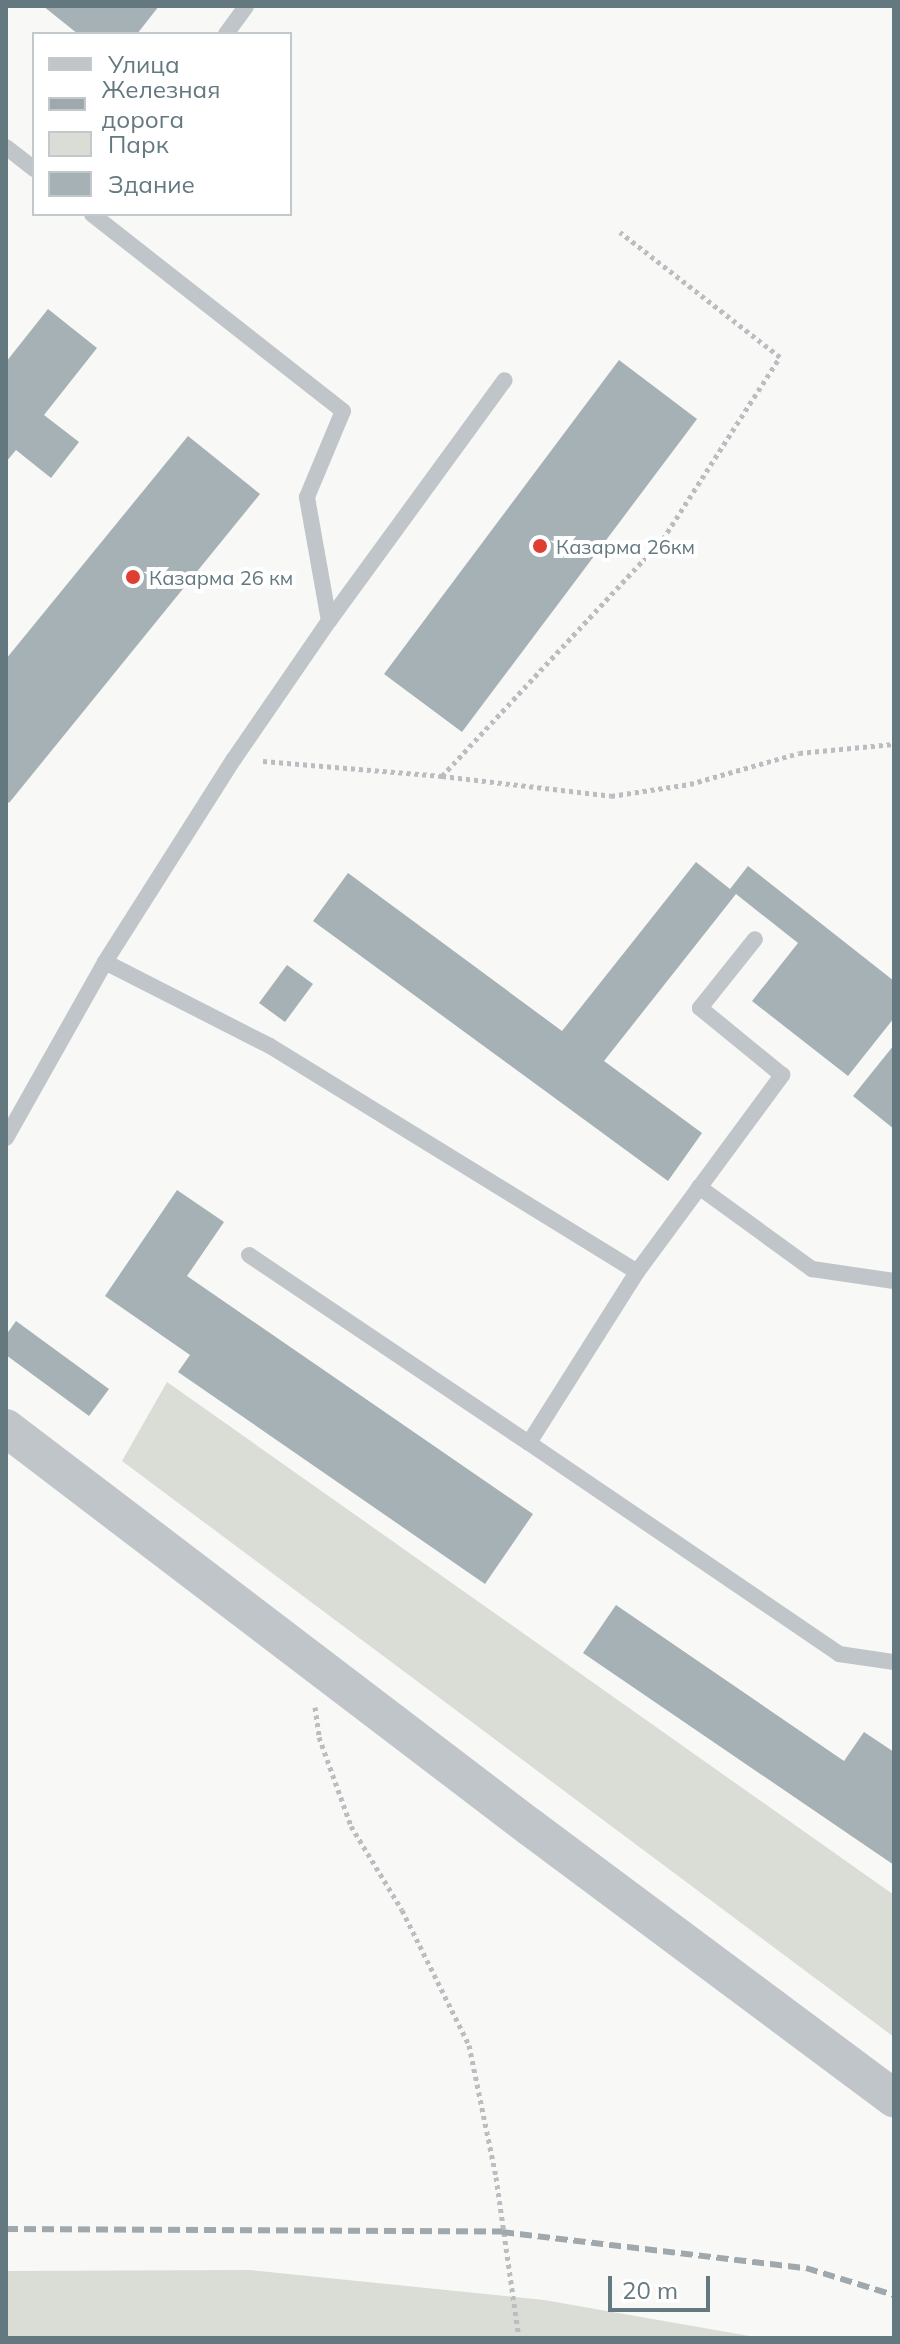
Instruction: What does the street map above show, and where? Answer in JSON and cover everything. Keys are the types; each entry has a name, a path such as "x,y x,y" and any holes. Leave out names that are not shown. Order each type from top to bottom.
{"street":[{"path":"6,1428 894,2098"}],"lane":[{"path":"227,32 246,6"},
{"path":"6,147 32,167"},
{"path":"97,216 343,411 307,497 329,621"},
{"path":"6,1138 105,962 234,759 329,621 505,380"},
{"path":"529,1443 637,1272 782,1075 700,1008 755,939"},
{"path":"105,962 270,1046 637,1272"},
{"path":"699,1187 812,1269 894,1281"},
{"path":"249,1255 839,1654 894,1662"}],"path":[{"path":"442,776 663,539 780,357 620,232"},
{"path":"234,759 442,776 611,796 690,784 799,753 894,744"},
{"path":"308,1657 319,1737 351,1826 402,1910 469,2045 496,2177 519,2338"}],"green space":[{"path":"167,1382 894,1895 894,2037 122,1461"},
{"path":"250,2270 544,2300 761,2338 6,2338 6,2271"}],"building":[{"path":"43,6 159,6 139,32 76,32"},
{"path":"48,309 97,348 44,415 79,442 51,478 16,450 6,462 6,362"},
{"name":"Казарма 26км","path":"619,360 697,419 462,732 384,674"},
{"name":"Казарма 26 км","path":"188,436 260,494 9,803 6,800 6,659"},
{"path":"696,862 730,889 748,866 894,981 894,1018 848,1076 752,1001 798,943 736,894 604,1061 702,1133 668,1181 313,921 348,873 562,1031"},
{"path":"287,965 313,984 285,1022 259,1003"},
{"path":"894,1045 894,1129 853,1096"},
{"path":"177,1190 224,1222 187,1276 533,1514 485,1584 178,1372 190,1355 105,1296"},
{"path":"16,1321 109,1389 89,1416 6,1355 6,1335"},
{"path":"616,1605 844,1761 864,1732 894,1752 894,1865 583,1653"}],"railway":[{"path":"6,2229 502,2232 806,2268 894,2295"}],"place":[{"name":"Казарма 26км","path":"540,546"},
{"name":"Казарма 26 км","path":"133,577"}]}
